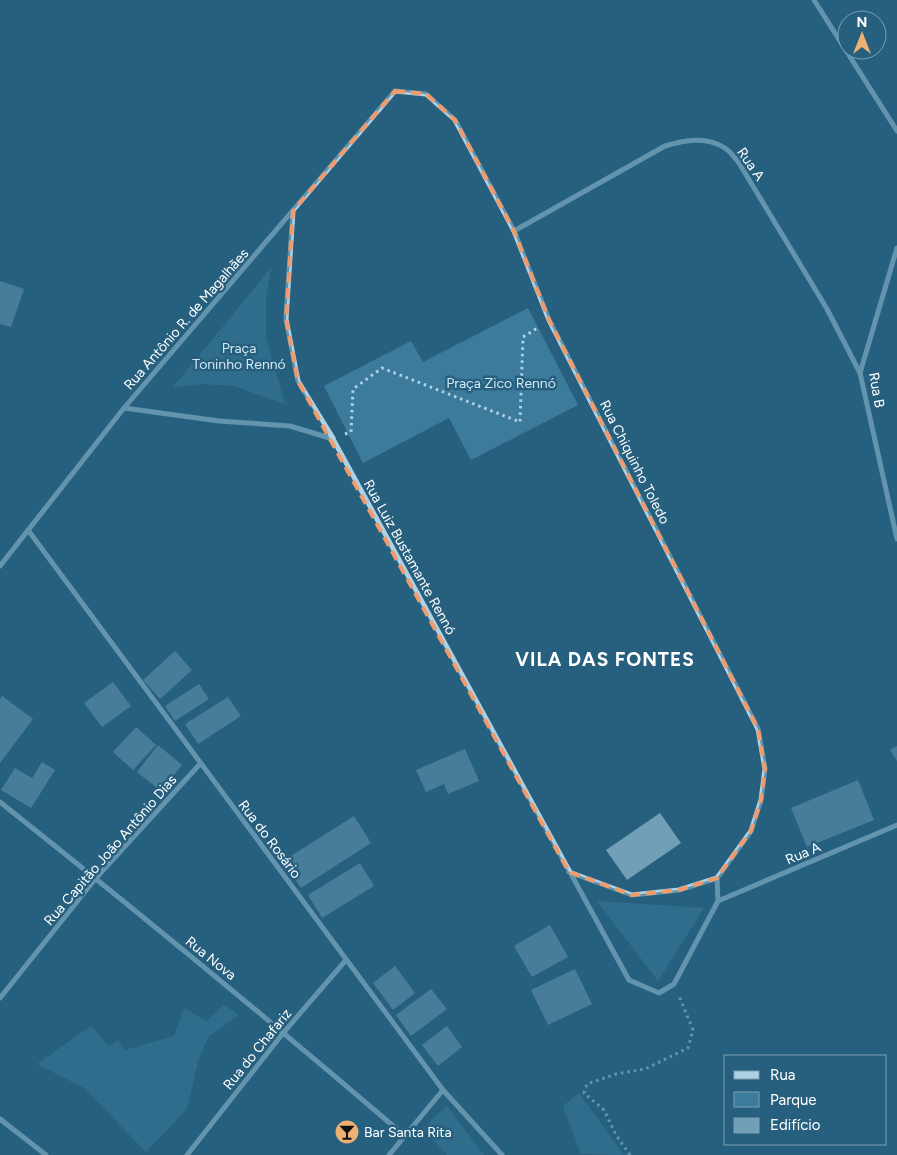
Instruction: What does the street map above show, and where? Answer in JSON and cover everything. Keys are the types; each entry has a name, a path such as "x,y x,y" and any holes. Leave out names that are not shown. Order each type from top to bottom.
{"street":[{"path":"814,0 897,131"},
{"name":"Rua Antônio R. de Magalhães","path":"0,566 124,408 395,91"},
{"name":"Rua Chiquinho Toledo","path":"395,91 426,94 455,120 514,231 549,320 758,729 765,769 761,800 751,831 717,878"},
{"name":"Rua A","path":"514,231 665,146 683,141 704,140 726,149 739,163 827,309 860,372"},
{"path":"293,211 286,319 298,381 333,438"},
{"name":"Rua B","path":"897,248 860,372 897,538"},
{"path":"124,408 219,421 290,426 333,438"},
{"name":"Rua Luiz Bustamante Rennó","path":"333,438 629,980 659,993 674,984"},
{"name":"Rua do Rosário","path":"28,530 443,1090 502,1155"},
{"name":"Rua Capitão João Antônio Dias","path":"0,998 96,878 200,764"},
{"name":"Rua Nova","path":"0,802 284,1032 405,1136"},
{"name":"Rua A","path":"718,901 897,825"},
{"path":"569,872 632,895 679,890 717,878 718,901 674,984"},
{"name":"Rua do Chafariz","path":"187,1155 284,1032 346,960"},
{"path":"389,1155 443,1090"},
{"path":"0,1119 46,1155"}],"path":[{"path":"333,438 351,432 353,389 382,368 520,422 523,337 549,320"},
{"path":"630,1155 616,1135 604,1110 584,1093 587,1084 616,1074 645,1069 688,1048 693,1030 674,984"}],"highlighted area":[{"path":"395,91 426,94 455,120 514,231 549,320 758,729 765,769 761,800 751,831 717,878 679,890 632,895 569,872 298,381 286,319 293,211"}],"green space":[{"name":"Praça Toninho Rennó","path":"271,268 266,299 266,337 285,404 234,386 203,384 173,387"},
{"name":"Praça Zico Rennó","path":"528,308 578,405 471,460 449,418 363,463 324,386 411,341 423,362"},
{"path":"597,901 704,908 658,981"},
{"path":"224,1005 239,1015 208,1037 198,1062 187,1109 146,1152 84,1088 37,1064 91,1026 109,1047 118,1040 125,1050 174,1036 184,1008 206,1021"},
{"path":"579,1093 624,1155 581,1154 563,1106"},
{"path":"447,1106 484,1155 447,1155 424,1130 434,1117"}],"building":[{"path":"0,281 24,289 11,327 0,324"},
{"path":"175,651 192,670 160,699 143,680"},
{"path":"113,682 131,706 102,727 84,703"},
{"path":"199,684 209,699 175,721 165,706"},
{"path":"2,696 33,719 0,763 0,699"},
{"path":"228,697 241,716 198,744 185,724"},
{"path":"136,727 156,745 133,770 113,752"},
{"path":"158,745 182,765 161,791 137,772"},
{"path":"897,746 897,761 890,750"},
{"path":"465,749 479,781 448,794 444,784 426,792 416,770"},
{"path":"42,762 55,770 31,808 1,790 15,768 32,778"},
{"path":"858,780 874,820 807,847 791,808"},
{"path":"660,813 681,843 627,880 606,850"},
{"path":"354,816 371,843 301,888 283,861"},
{"path":"360,863 374,886 322,918 308,895"},
{"path":"550,925 568,957 532,977 514,946"},
{"path":"395,966 415,993 393,1010 373,983"},
{"path":"575,969 592,1004 548,1025 531,990"},
{"path":"431,989 447,1009 411,1036 396,1015"},
{"path":"447,1026 462,1047 438,1066 422,1045"}],"place":[{"name":"Bar Santa Rita","path":"347,1132"}],"district":[{"name":"VILA DAS FONTES","path":"605,659"}]}
